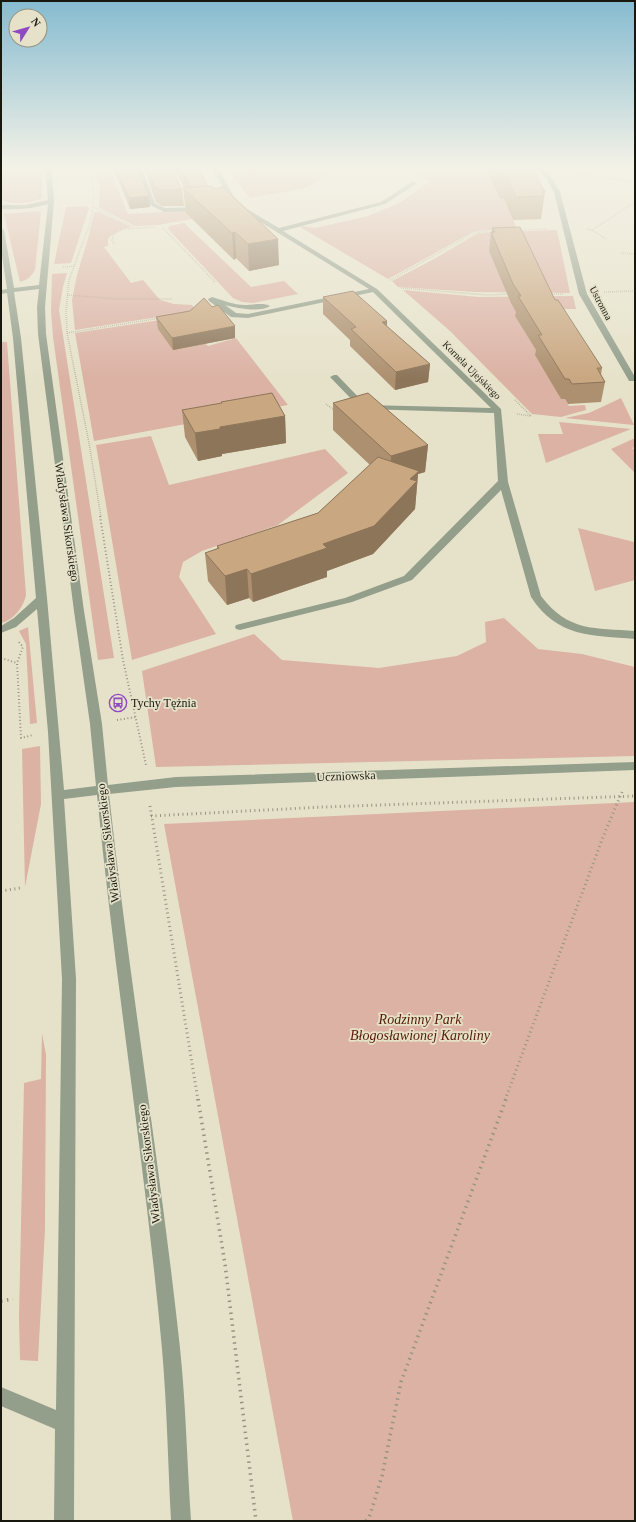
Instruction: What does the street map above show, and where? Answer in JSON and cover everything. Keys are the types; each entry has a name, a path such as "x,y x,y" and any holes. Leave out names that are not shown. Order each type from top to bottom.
{"street":[{"path":"2,237 17,338 42,598 54,732 69,979 64,1521"},
{"name":"Władysława Sikorskiego","path":"47,237 42,287 42,334 79,611 96,724 101,789 147,1145 170,1350 181,1521"},
{"name":"Kornela Ujejskiego","path":"289,237 375,290 498,411 503,482"},
{"name":"Ustronna","path":"568,237 583,294 632,379"},
{"path":"366,284 270,305 254,307 243,307 212,299 234,315 248,316 375,290"},
{"path":"1,292 42,287"},
{"path":"334,377 364,407 498,411"},
{"path":"240,627 348,600 408,578 503,482 536,597 544,610 553,618 569,627 635,635"},
{"path":"1,630 9,628 42,598"},
{"name":"Uczniowska","path":"57,795 176,782 635,766"},
{"path":"1,1396 65,1424"}],"path":[{"path":"85,237 69,280 66,311 67,332 89,443 123,660 146,760"},
{"path":"172,237 219,286"},
{"path":"388,281 467,237"},
{"path":"621,253 635,254"},
{"path":"396,288 487,295 511,294"},
{"path":"602,293 635,291"},
{"path":"550,294 565,294"},
{"path":"67,295 117,299 172,299"},
{"path":"67,332 162,318"},
{"path":"326,404 338,413"},
{"path":"1,658 17,663 21,738"},
{"path":"366,1521 369,1518 382,1476 401,1382 603,837 622,792"},
{"path":"256,1521 225,1264 151,816 635,796"},
{"path":"1,891 20,888"},
{"path":"1,1300 13,1299"}],"green space":[{"path":"9,237 38,237 35,270 29,278 20,282"},
{"path":"60,237 80,237 71,263 54,264"},
{"path":"88,237 110,237 108,239 108,246 104,247 131,283 143,280 160,300 174,304 192,305 196,311 75,330 72,300 77,275"},
{"path":"176,237 199,237 251,287 284,281 298,294 253,303 242,302 233,298"},
{"path":"317,237 464,237 388,279"},
{"path":"471,237 558,237 570,293 475,292 398,287 392,281"},
{"path":"67,273 59,310 114,658 98,660 53,337 51,311 52,274"},
{"path":"403,290 479,297 573,296 576,309 545,309 516,316 539,355 561,399 565,399 569,406 585,405 586,410 561,417 532,414 450,331"},
{"path":"173,318 208,346 236,338 288,405 94,441 75,333"},
{"path":"1,342 7,342 26,595 23,604 14,616 1,623"},
{"path":"621,398 634,425 565,418 589,413"},
{"path":"559,422 631,429 546,463 538,434 563,434"},
{"path":"151,436 169,485 325,449 348,473 278,525 202,551 183,562 179,577 216,634 132,660 96,445"},
{"path":"635,438 635,447 632,448 635,450 635,473 611,449"},
{"path":"578,528 634,542 635,580 595,591"},
{"path":"504,618 538,649 582,654 635,667 635,756 156,767 142,671 254,634 282,660 379,668 457,656 486,642 485,622"},
{"path":"28,627 37,723 30,724 26,644 19,631"},
{"path":"40,746 41,804 25,887 22,749"},
{"name":"Rodzinny Park Błogosławionej Karoliny","path":"635,802 635,1521 293,1521 164,824"},
{"path":"42,1033 46,1055 45,1229 38,1361 20,1360 19,1318 24,1083 41,1079"}],"building":[{"path":"240,237 276,237 278,239 248,244"},
{"path":"493,237 525,237 555,300 558,300 602,368 597,368 605,382 572,384 569,379 565,379 538,335 542,335 518,296 521,296 513,284"},
{"path":"353,291 387,321 382,322 430,364 396,372 351,329 356,327 323,297"},
{"path":"204,298 212,307 218,305 235,326 172,338 156,317 190,311"},
{"path":"272,393 285,416 220,427 220,429 195,433 182,410 222,403 221,402"},
{"path":"368,393 428,445 391,456 333,403"},
{"path":"378,457 419,471 410,479 417,481 374,526 323,544 327,548 251,574 247,569 225,576 205,553 219,548 217,546 318,513"}],"place":[{"name":"Tychy Tężnia","path":"118,703"}]}
